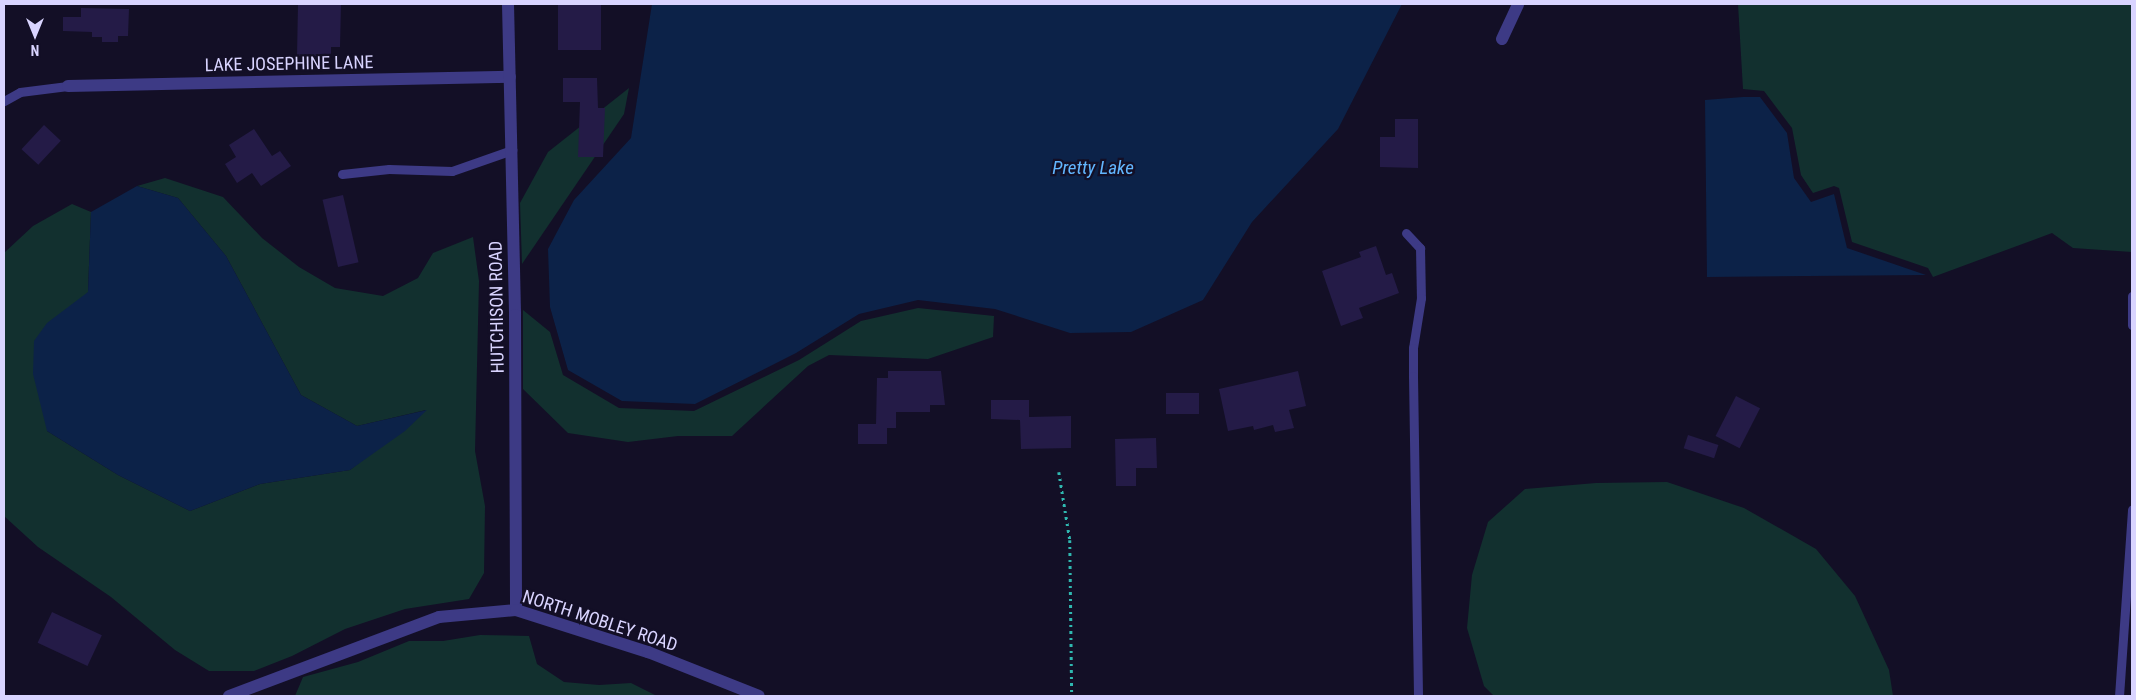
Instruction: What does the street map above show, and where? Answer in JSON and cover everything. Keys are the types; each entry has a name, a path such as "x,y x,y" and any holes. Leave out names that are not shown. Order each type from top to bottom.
{"street":[{"name":"HUTCHISON ROAD","path":"508,4 512,150 516,610"},
{"path":"1502,39 1518,4"},
{"name":"LAKE JOSEPHINE LANE","path":"68,86 510,77"},
{"name":"NORTH MOBLEY ROAD","path":"230,696 439,617 516,610 648,652 759,696"}],"lane":[{"path":"4,101 20,92 68,86"},
{"path":"342,174 389,169 452,171 512,150"},
{"path":"1406,232 1420,248 1421,298 1413,357 1418,696"},
{"path":"2132,296 2132,325"},
{"path":"2119,696 2132,509"}],"path":[{"path":"1059,472 1070,540 1072,696"}],"green space":[{"path":"1738,4 2132,4 2132,252 2073,248 2052,233 1933,277 1928,268 1852,242 1839,188 1834,186 1813,193 1801,175 1792,128 1764,91 1743,89"},
{"path":"629,88 624,114 522,264 520,203 548,152"},
{"path":"165,178 223,197 262,238 299,267 335,288 383,296 418,278 433,253 473,237 479,281 475,451 485,506 484,573 469,599 405,609 345,629 292,656 254,671 209,671 175,650 111,597 38,547 4,516 4,253 33,226 72,204 91,212 88,292 47,431 118,475 190,511 260,484 350,470 426,410 357,426 301,395 226,256 178,198 137,186"},
{"path":"918,308 994,316 993,337 928,359 829,355 808,366 732,436 678,436 628,442 568,433 523,389 523,310 550,332 563,375 619,408 694,411 799,360 861,321"},
{"path":"1667,482 1744,508 1816,549 1855,596 1889,670 1893,696 1494,696 1484,686 1467,628 1472,575 1488,522 1525,489 1596,483"},
{"path":"480,635 529,636 537,664 564,682 599,685 631,683 657,696 295,696 303,677 358,662 409,641 443,641"}],"water":[{"name":"Pretty Lake","path":"652,4 1402,4 1338,129 1252,222 1203,300 1131,332 1070,333 995,309 918,300 859,314 796,353 695,404 622,401 568,370 550,307 548,249 574,200 631,138"},
{"path":"1760,97 1787,133 1794,178 1811,202 1834,194 1847,248 1926,275 1707,277 1705,100"},
{"path":"137,186 178,198 226,256 301,395 357,426 427,410 405,431 350,470 260,484 190,511 118,475 47,431 33,374 34,341 47,323 88,292 91,212"}],"building":[{"path":"298,4 341,4 340,47 331,47 331,56 297,56"},
{"path":"558,4 601,4 601,50 558,50"},
{"path":"81,8 129,9 128,36 118,36 118,42 102,42 102,37 92,37 92,32 63,31 63,17 81,17"},
{"path":"563,78 597,78 598,108 605,108 603,157 578,157 580,102 563,102"},
{"path":"1395,119 1418,119 1418,168 1380,167 1380,137 1395,137"},
{"path":"44,125 61,141 38,165 21,149"},
{"path":"254,129 272,156 280,151 291,166 261,186 252,173 237,183 225,164 236,157 229,145"},
{"path":"343,195 359,262 338,267 323,200"},
{"path":"1376,246 1386,275 1392,273 1399,293 1359,308 1363,318 1341,326 1322,271 1361,257 1359,252"},
{"path":"888,371 941,371 945,405 930,405 930,412 896,412 896,428 887,428 887,444 858,444 858,424 876,424 877,378 888,378"},
{"path":"1298,371 1306,406 1289,410 1294,428 1275,432 1273,425 1254,430 1253,426 1228,431 1219,389"},
{"path":"1166,393 1199,393 1199,414 1166,414"},
{"path":"1736,396 1760,408 1740,448 1716,436"},
{"path":"991,400 1029,400 1029,417 1071,416 1071,448 1021,449 1020,420 991,419"},
{"path":"1688,435 1718,445 1714,458 1684,448"},
{"path":"1156,438 1157,468 1136,468 1136,486 1116,486 1115,439"},
{"path":"52,612 102,635 87,666 38,643"}]}
